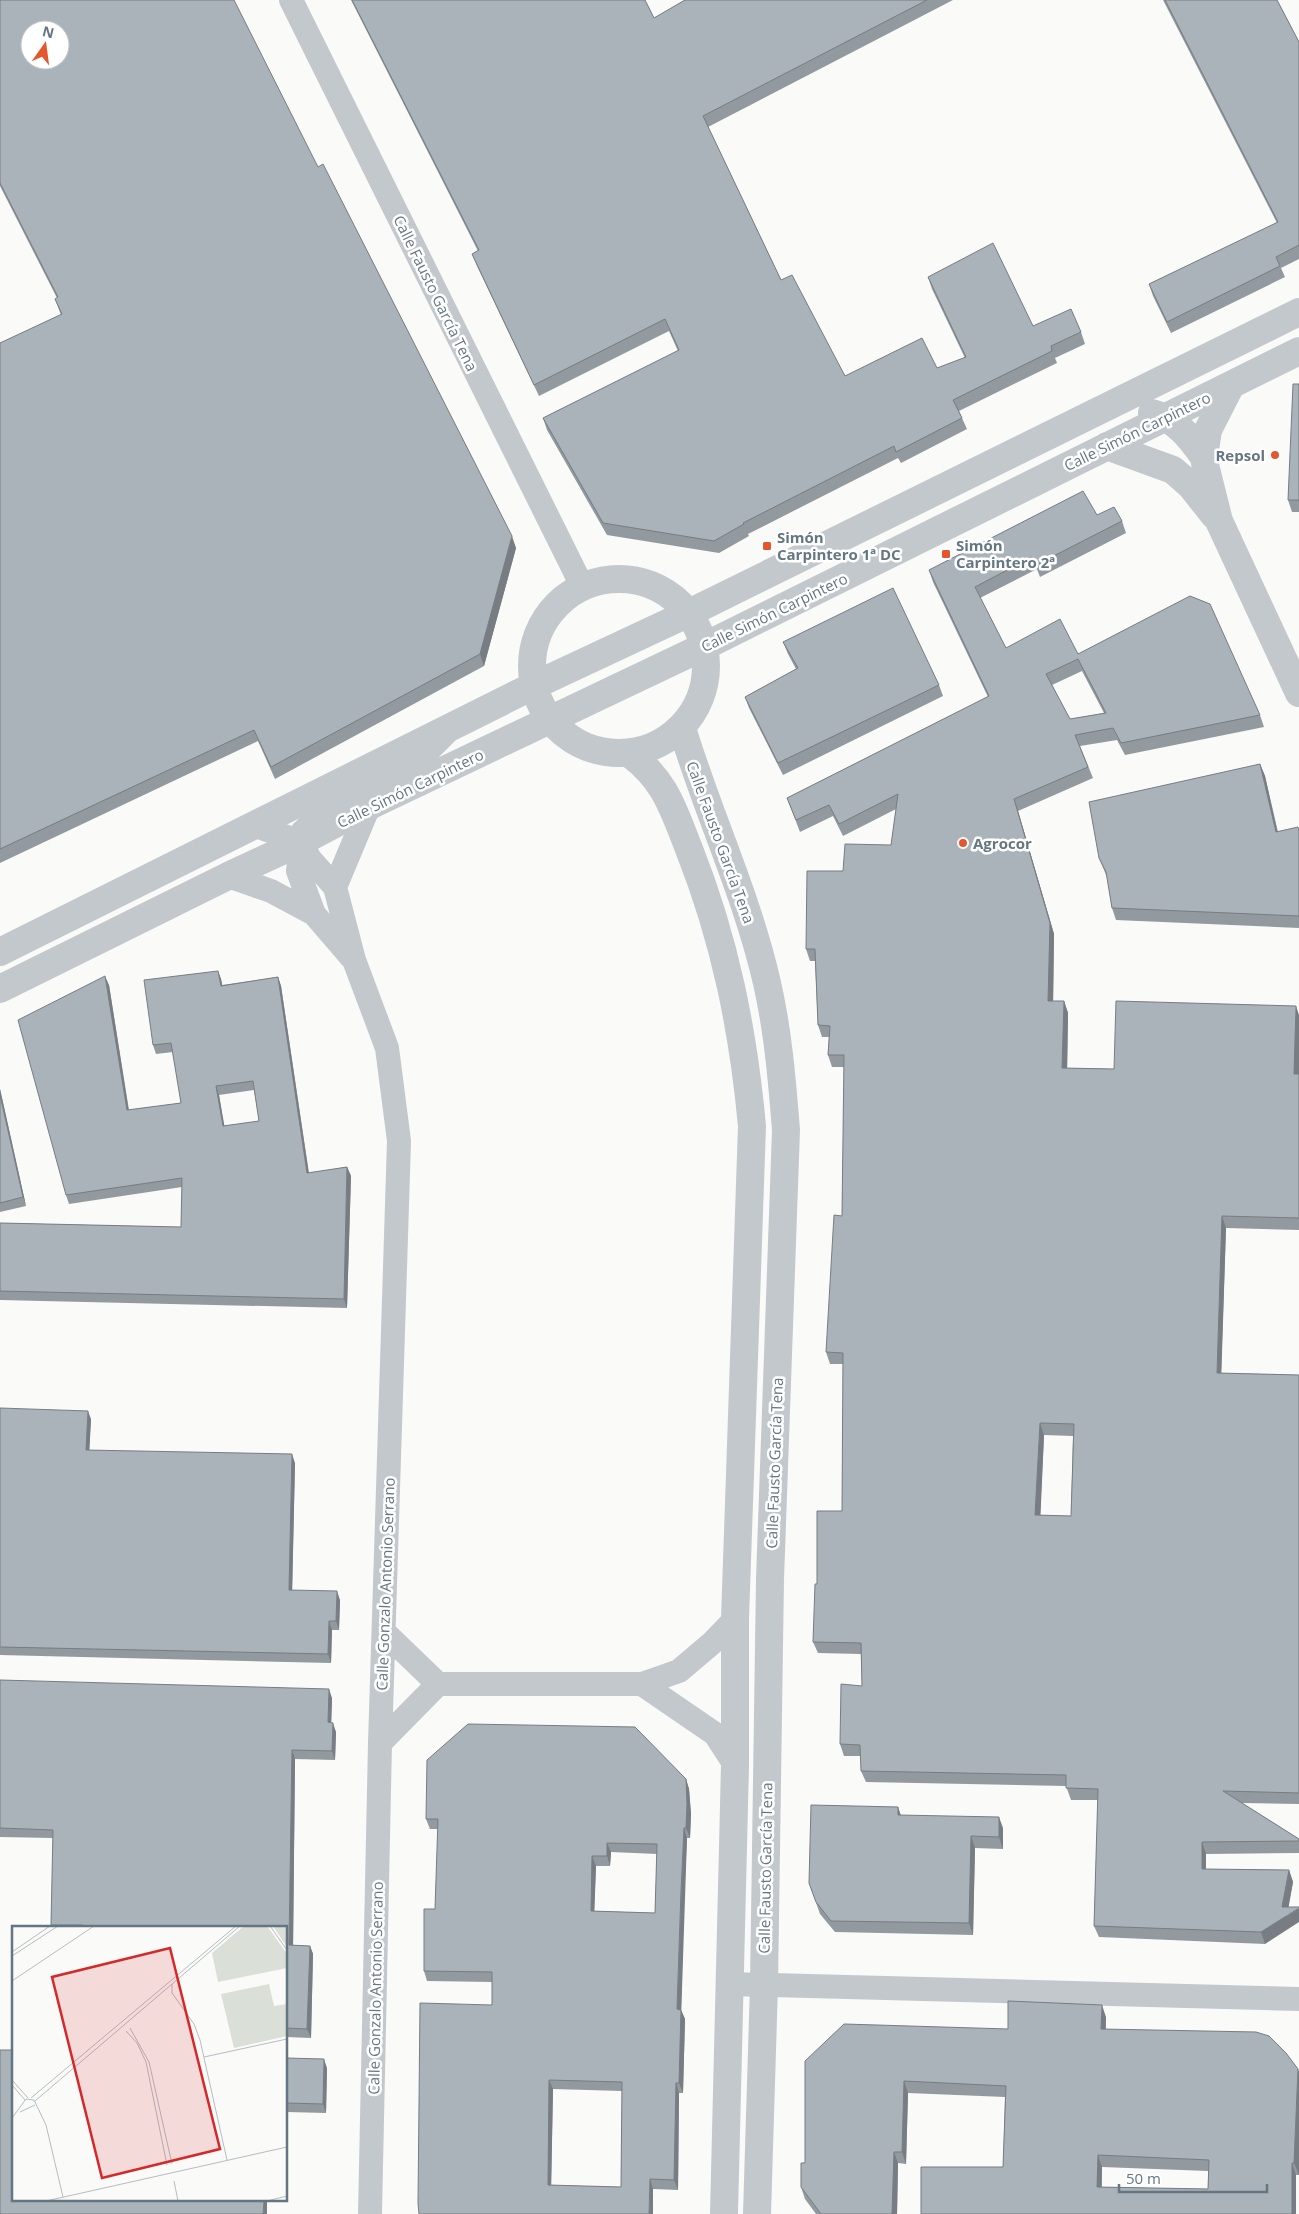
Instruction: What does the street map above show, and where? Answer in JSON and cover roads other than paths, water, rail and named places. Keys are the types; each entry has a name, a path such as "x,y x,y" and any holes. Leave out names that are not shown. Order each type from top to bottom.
{"street":[{"name":"Calle Fausto García Tena","path":"291,0 582,586"},
{"name":"Calle Simón Carpintero","path":"10,947 533,686 689,612 1299,312"},
{"name":"Calle Simón Carpintero","path":"0,989 301,842 369,806 705,646 1299,351"},
{"path":"1173,470 1166,435 1167,416 1186,368"},
{"path":"1204,457 1208,430 1230,385"},
{"path":"1115,404 1167,416 1193,440 1204,457 1219,521 1299,693"},
{"path":"1108,446 1173,470 1191,486 1219,521"},
{"path":"611,578 640,581 667,593 689,612 699,628 705,646 707,676 699,704 682,728 658,745 630,754 600,752 572,741 550,721 540,704 533,686 531,656 540,627 558,603 582,586 611,578"},
{"name":"Calle Simón Carpintero","path":"301,842 302,832 339,798 422,757 456,724"},
{"name":"Calle Fausto García Tena","path":"682,728 698,782 731,862 767,983 781,1060 786,1130 770,1579 764,1985 757,2214"},
{"name":"Calle Fausto García Tena","path":"630,754 650,769 668,796 709,899 732,989 746,1058 752,1126 735,1619 735,1765 724,2214"},
{"path":"335,888 369,806"},
{"path":"253,825 301,842"},
{"name":"Calle Gonzalo Antonio Serrano","path":"301,842 310,859 335,888 354,960 387,1048 399,1141 380,1743 370,2214"},
{"name":"Calle Gonzalo Antonio Serrano","path":"301,842 298,871 314,914 354,960"},
{"name":"Calle Gonzalo Antonio Serrano","path":"228,876 271,891 314,914"},
{"path":"59,922 51,936 53,946 75,952"},
{"name":"Calle Simón Carpintero","path":"10,947 41,949 42,960 36,971"},
{"path":"384,1632 438,1684 642,1684 679,1670 712,1643 735,1619"},
{"path":"380,1743 438,1684"},
{"path":"642,1684 715,1734 735,1765"},
{"path":"730,1984 1299,1999"}],"place":[{"name":"Repsol","path":"1275,455"},
{"name":"Simón Carpintero 1ª DC","path":"767,546"},
{"name":"Simón Carpintero 2ª","path":"946,554"},
{"name":"Agrocor","path":"963,843"}]}
